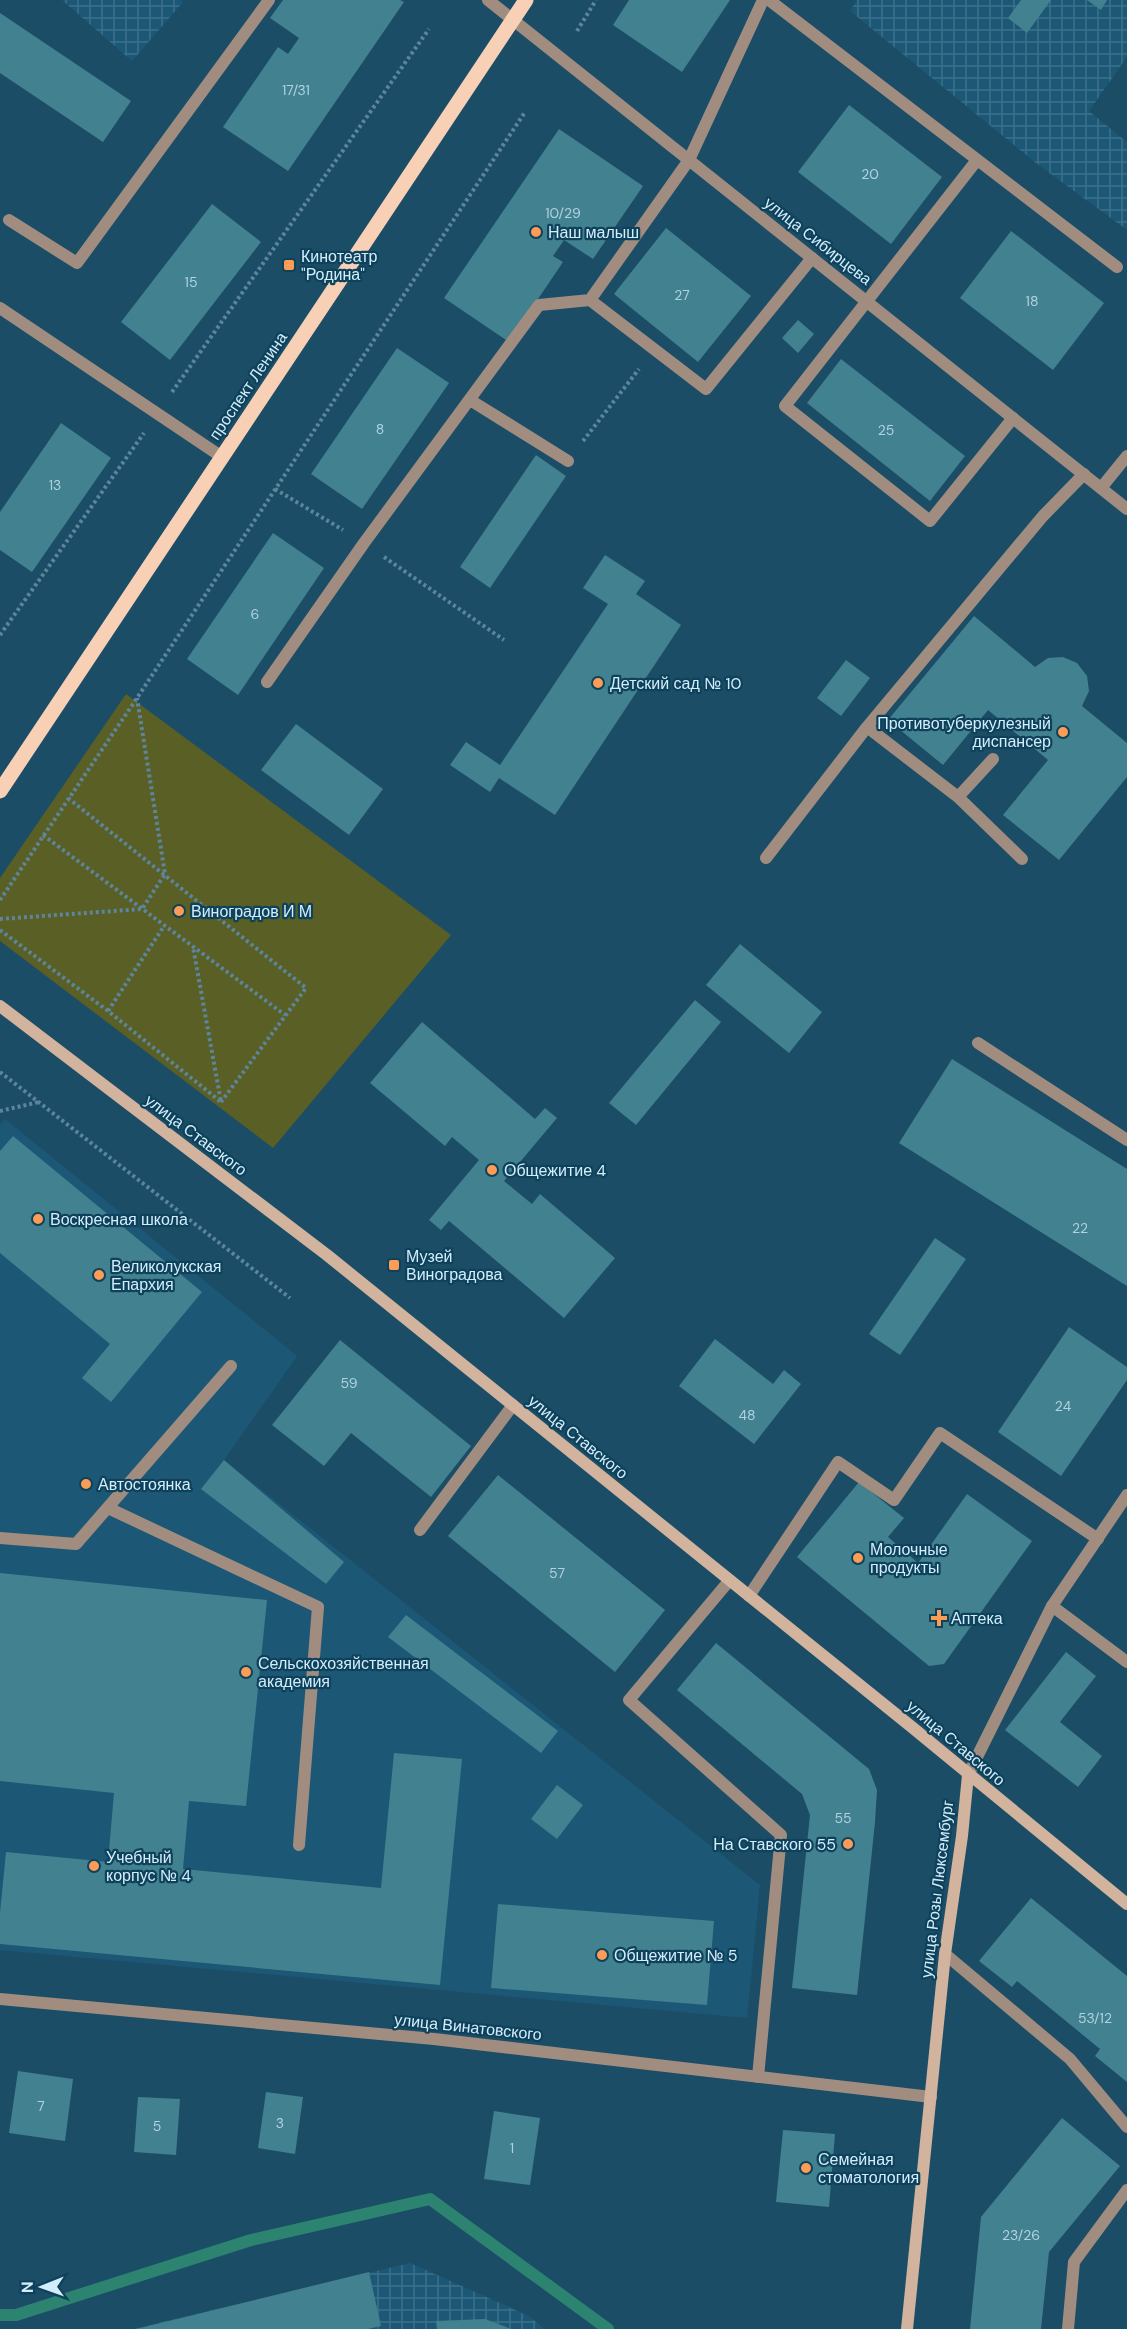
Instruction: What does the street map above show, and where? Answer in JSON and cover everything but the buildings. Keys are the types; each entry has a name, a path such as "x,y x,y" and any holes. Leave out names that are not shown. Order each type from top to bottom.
{"main road":[{"name":"проспект Ленина","path":"0,791 526,0"}],"street":[{"path":"9,220 77,263 269,0"},
{"name":"улица Сибирцева","path":"488,0 1127,509"},
{"path":"590,300 688,160 763,0"},
{"path":"769,0 1117,267"},
{"path":"977,160 785,406 930,521 1013,418"},
{"path":"267,682 364,543 539,305 590,300 706,389 812,258"},
{"path":"0,308 222,457"},
{"path":"470,400 568,461"},
{"path":"1101,488 1127,456"},
{"path":"766,858 867,727 1043,516 1084,474"},
{"path":"867,727 958,797 1022,859"},
{"path":"958,797 993,759"},
{"name":"улица Ставского","path":"0,1006 327,1255 1127,1904"},
{"path":"978,1043 1127,1140"},
{"path":"0,1538 76,1544 231,1366"},
{"path":"420,1530 513,1405"},
{"path":"749,1596 838,1462 894,1500 940,1433 1098,1539"},
{"name":"улица Розы Люксембург","path":"907,2329 945,1954 962,1836 968,1775 1052,1606 1127,1495"},
{"path":"108,1508 318,1607 299,1845"},
{"path":"729,1581 629,1700 781,1834 758,2077"},
{"path":"1052,1606 1127,1662"},
{"path":"945,1954 1070,2059 1127,2127"},
{"name":"улица Винатовского","path":"0,1999 434,2039 931,2097"},
{"path":"1068,2329 1074,2262 1127,2190"}],"path":[{"path":"577,31 596,0"},
{"path":"0,635 429,30"},
{"path":"0,900 525,112"},
{"path":"568,461 654,349"},
{"path":"275,489 364,543 504,640"},
{"path":"136,698 165,874 142,909"},
{"path":"68,798 306,988 221,1102"},
{"path":"43,835 285,1015"},
{"path":"0,919 142,909"},
{"path":"108,1011 164,926"},
{"path":"0,930 108,1011 221,1102"},
{"path":"193,947 221,1102"},
{"path":"0,1072 290,1298"},
{"path":"0,1111 39,1102"}],"shaded area":[{"path":"62,0 181,0 183,2 132,61"},
{"path":"857,0 1127,0 1127,57 1089,111 1127,142 1127,230 1036,163 850,11"},
{"name":"Сельскохозяйственная академия","path":"5,1119 297,1356 224,1460 760,1885 747,2018 0,1950 0,1125"},
{"path":"410,2263 529,2316 544,2329 133,2329"}],"green space":[{"path":"126,694 451,935 273,1148 0,941 0,878"}],"waterway":[{"path":"0,2315 16,2315 251,2240 430,2199 608,2329"}],"place":[{"name":"Наш малыш","path":"536,232"},
{"name":"Кинотеатр \"Родина\"","path":"289,265"},
{"name":"Детский сад № 10","path":"598,683"},
{"name":"Противотуберкулезный диспансер","path":"1063,732"},
{"name":"Виноградов И М","path":"179,911"},
{"name":"Общежитие 4","path":"492,1170"},
{"name":"Воскресная школа","path":"38,1219"},
{"name":"Музей Виноградова","path":"394,1265"},
{"name":"Великолукская Епархия","path":"99,1275"},
{"name":"Автостоянка","path":"86,1484"},
{"name":"Молочные продукты","path":"858,1558"},
{"name":"Аптека","path":"939,1618"},
{"name":"Сельскохозяйственная академия","path":"246,1672"},
{"name":"На Ставского 55","path":"848,1844"},
{"name":"Учебный корпус № 4","path":"94,1866"},
{"name":"Общежитие № 5","path":"602,1955"},
{"name":"Семейная стоматология","path":"806,2168"}]}
